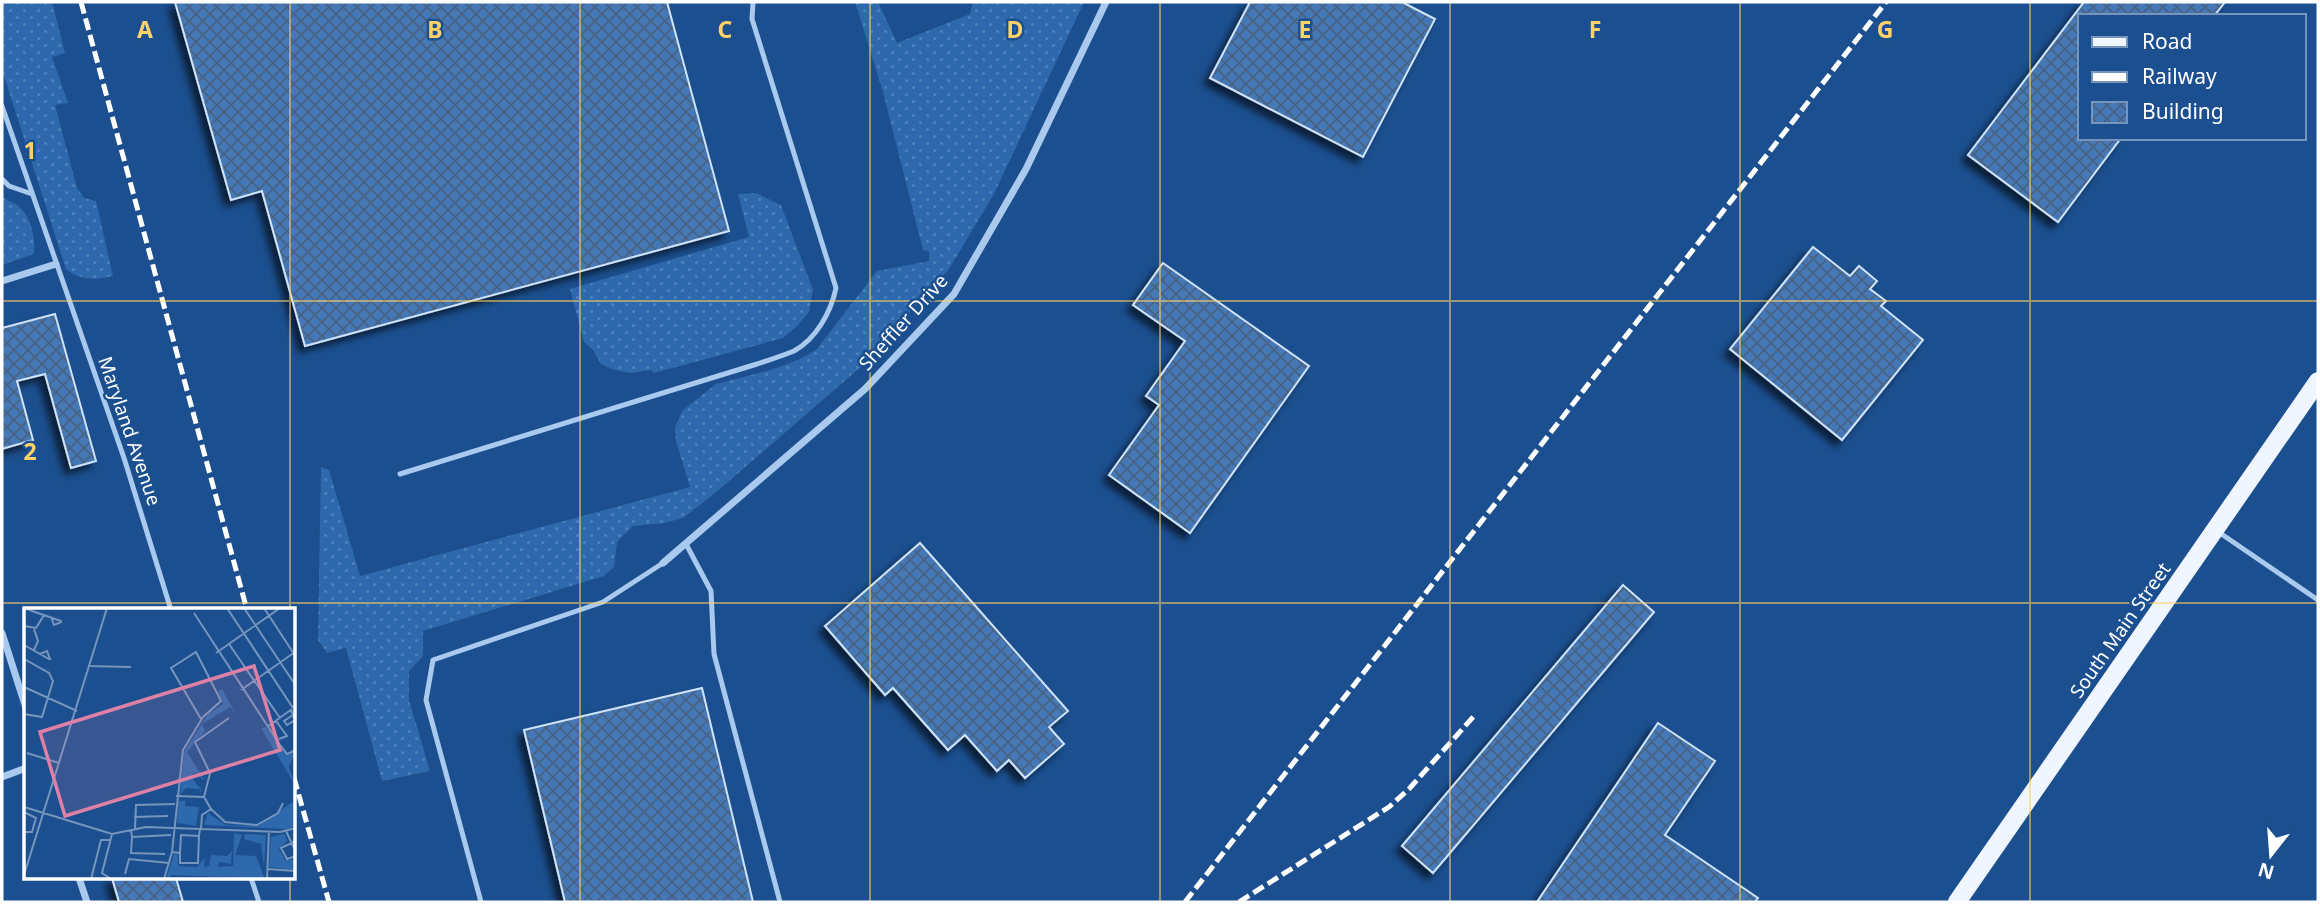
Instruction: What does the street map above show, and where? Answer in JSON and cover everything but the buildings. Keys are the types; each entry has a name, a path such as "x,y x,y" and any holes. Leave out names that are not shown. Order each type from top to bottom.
{"main road":[{"name":"South Main Street","path":"1956,902 2318,381"}],"street":[{"name":"Sheffler Drive","path":"663,563 865,389 954,294 1026,169 1106,2"},
{"path":"2,281 56,264"},
{"path":"2,633 24,702"},
{"path":"2,776 24,769"},
{"path":"80,880 87,902"}],"lane":[{"path":"400,474 757,364 794,350 812,336 832,306 836,288 752,19 752,2"},
{"name":"Maryland Avenue","path":"2,106 124,458 171,608"},
{"path":"2,178 9,186 32,194"},
{"path":"2215,530 2318,600"},
{"path":"686,544 711,591 714,654 780,902"},
{"path":"481,902 426,700 433,660 603,602 663,563"},
{"path":"252,880 259,902"}],"shaded area":[{"path":"2,2 52,2 65,53 52,57 68,103 55,105 77,188 84,198 96,201 113,276 88,279 66,269 2,70"},
{"path":"855,2 878,2 897,43 970,14 973,2 1084,2 994,194 949,269 863,365 683,518 633,526 617,542 614,567 604,576 423,631 423,656 409,671 409,700 430,771 382,781 346,648 327,653 318,640 321,467 329,470 360,576 690,487 676,441 675,428 682,411 716,384 771,370 816,350 877,271 929,261 929,252 923,250 883,92"},
{"path":"756,193 781,205 813,290 809,312 796,327 783,338 654,373 651,370 630,373 601,364 593,350 584,342 570,289 749,237 738,194"},
{"path":"2,196 17,205 26,215 32,228 34,254 2,265"}],"railway":[{"path":"81,2 246,608"},
{"path":"1185,902 1886,2"},
{"path":"1239,902 1389,807 1409,789 1474,716"},
{"path":"296,785 329,902"}]}
